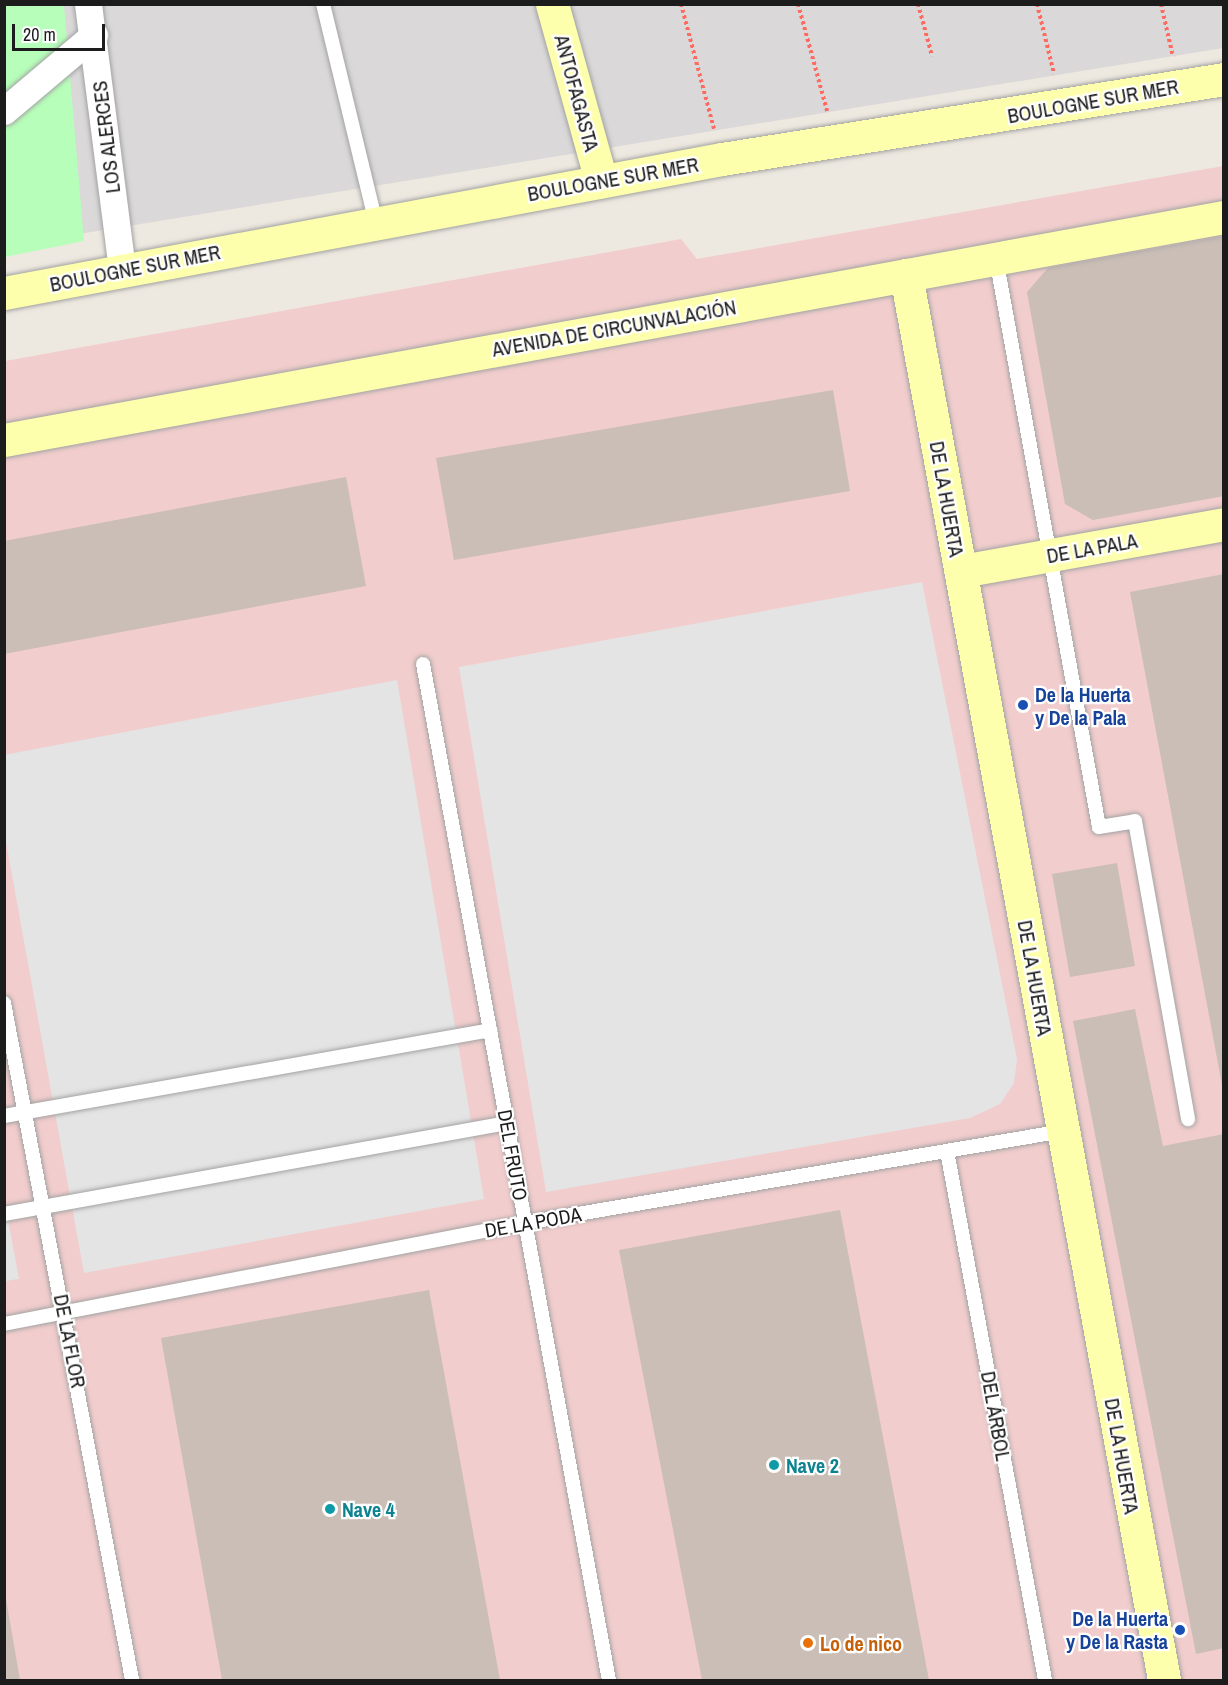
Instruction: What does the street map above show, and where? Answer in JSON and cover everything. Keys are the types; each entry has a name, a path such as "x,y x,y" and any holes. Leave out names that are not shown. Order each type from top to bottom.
{"street":[{"name":"LOS ALERCES","path":"88,4 94,35 122,270"},
{"name":"ANTOFAGASTA","path":"552,4 601,181"},
{"path":"4,111 94,35"},
{"name":"BOULOGNE SUR MER","path":"4,292 722,159 1062,107 1224,79"},
{"name":"AVENIDA DE CIRCUNVALACIÓN","path":"4,440 1224,217"},
{"name":"DE LA HUERTA","path":"906,275 1164,1680"},
{"name":"DE LA PALA","path":"961,571 1224,524"}],"lane":[{"path":"323,4 376,223"},
{"path":"996,258 1099,827 1135,821 1188,1119"},
{"name":"DEL FRUTO","path":"423,664 609,1680"},
{"name":"DE LA FLOR","path":"4,1003 43,1207 66,1312 132,1680"},
{"path":"4,1116 490,1030"},
{"path":"4,1215 507,1123"},
{"name":"DE LA PODA","path":"4,1324 525,1223 1063,1131"},
{"name":"DEL ÁRBOL","path":"947,1151 1045,1680"}],"path":[{"path":"681,4 722,159"},
{"path":"798,4 835,142"},
{"path":"918,4 932,56"},
{"path":"1036,4 1062,107"},
{"path":"1161,4 1180,87"}],"shaded area":[{"path":"5,5 1223,5 1223,48 5,246"},
{"path":"1223,166 1223,1680 5,1680 5,361 681,239 697,259"},
{"path":"922,582 1017,1059 1014,1083 1000,1104 970,1118 546,1192 459,667"},
{"path":"397,680 484,1199 84,1273 5,836 4,755"},
{"path":"4,1198 19,1279 5,1281 4,1281"}],"green space":[{"path":"5,5 64,5 84,241 5,257"}],"building":[{"path":"1224,236 1224,496 1093,520 1065,504 1027,292 1048,268"},
{"path":"833,390 850,491 454,560 436,458"},
{"path":"346,477 366,586 4,654 4,541"},
{"path":"1224,574 1224,1085 1222,1085 1130,592"},
{"path":"1117,863 1135,966 1070,977 1052,874"},
{"path":"1135,1009 1163,1146 1224,1134 1224,1648 1196,1654 1073,1021"},
{"name":"Nave 2","path":"840,1210 929,1680 702,1680 619,1250"},
{"name":"Nave 4","path":"429,1290 500,1680 222,1680 161,1338"},
{"path":"4,1599 6,1599 20,1680 4,1680"}],"place":[{"name":"De la Huerta y De la Pala","path":"1023,705"},
{"name":"Nave 2","path":"774,1465"},
{"name":"Nave 4","path":"330,1509"},
{"name":"De la Huerta y De la Rasta","path":"1180,1630"},
{"name":"Lo de nico","path":"808,1643"}]}
